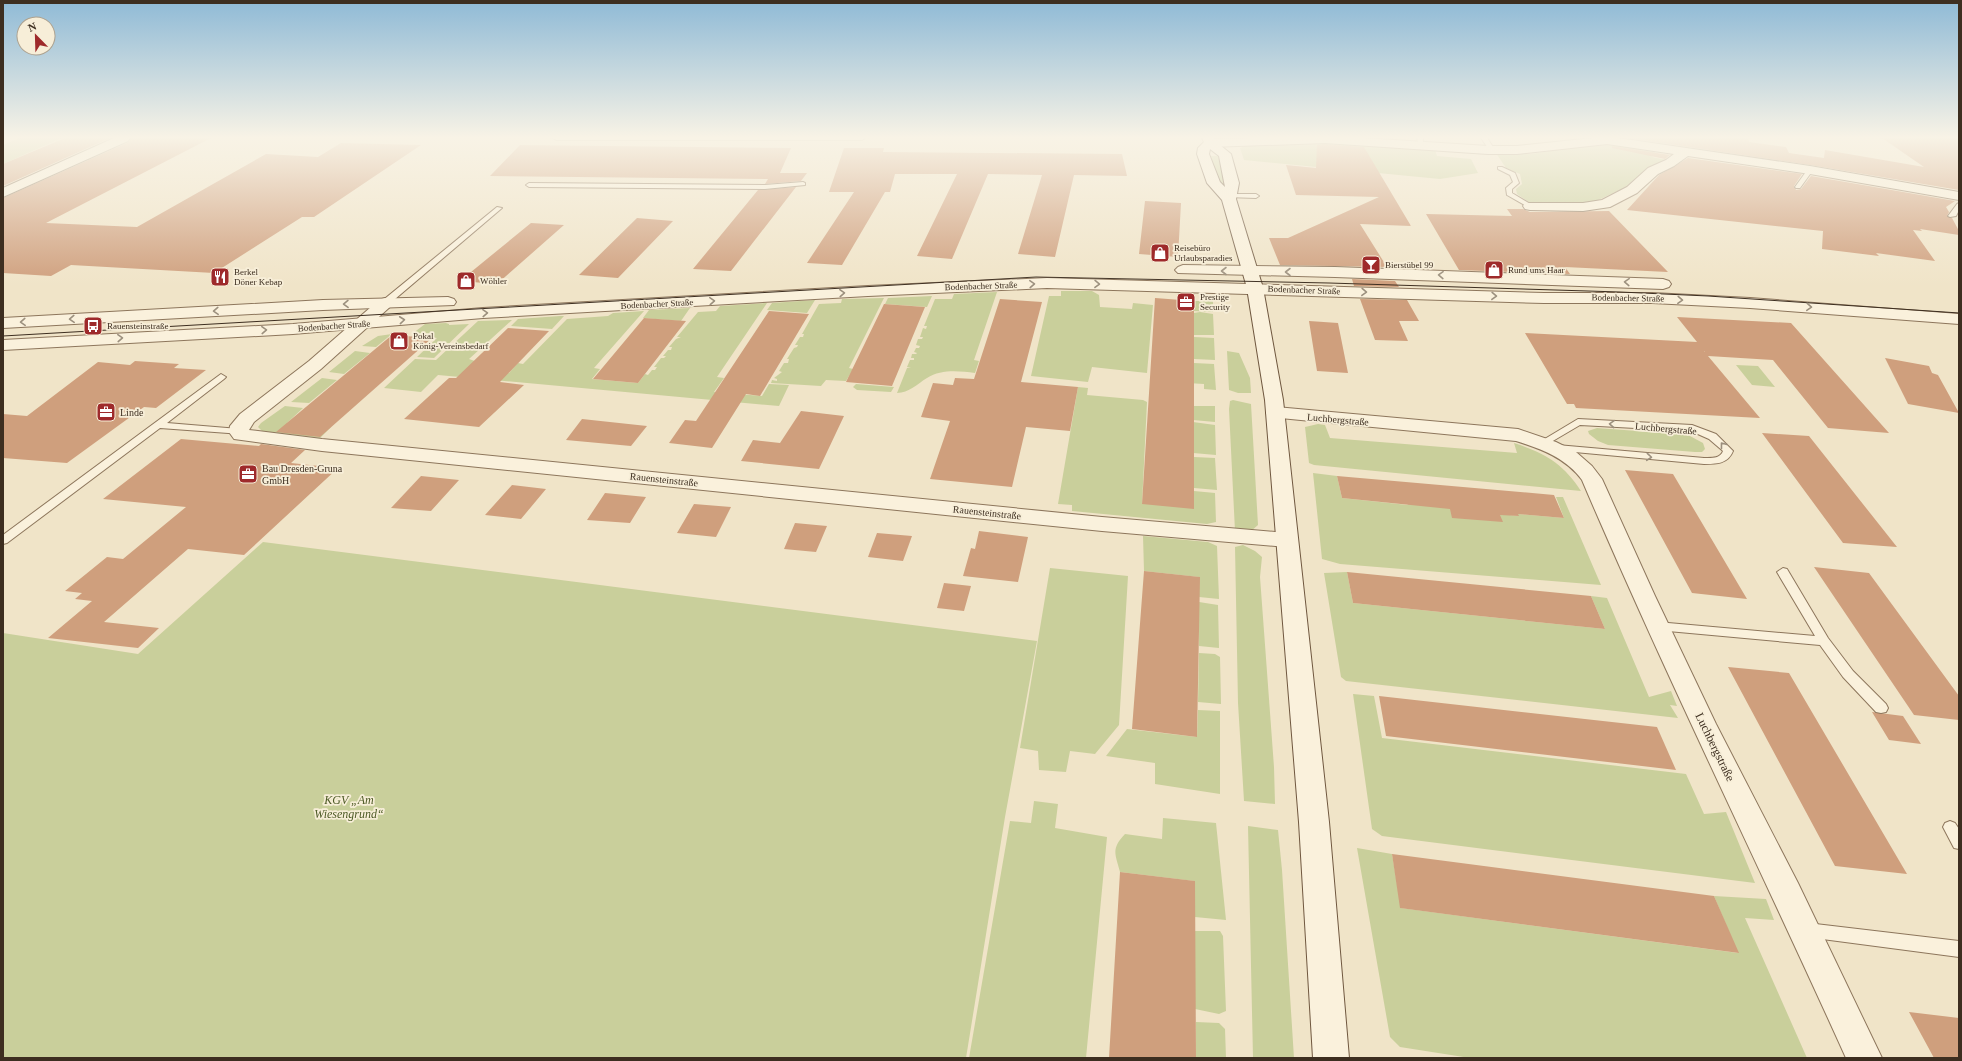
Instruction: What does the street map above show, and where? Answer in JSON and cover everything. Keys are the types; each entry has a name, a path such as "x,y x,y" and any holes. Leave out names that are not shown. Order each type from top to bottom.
{"street":[{"path":"3,194 17,188"},
{"path":"1219,188 1229,198"},
{"path":"1231,188 1229,198 1255,288 1276,413 1314,822 1331,1058"},
{"path":"1530,206 1583,207 1605,204 1635,188"},
{"path":"1910,188 1959,196"},
{"name":"Bodenbacher Straße","path":"3,323 324,305 437,302 975,272 1091,269"},
{"name":"Bodenbacher Straße","path":"1169,270 1528,278 1795,291"},
{"name":"Bodenbacher Straße","path":"3,345 363,324 476,314 868,291 1046,283 1255,288 1544,298 1597,297 1659,299 1758,304 1959,319"},
{"path":"1857,296 1959,306"},
{"path":"239,432 240,426 247,418 363,324 385,304"},
{"name":"Luchbergstraße","path":"1276,413 1518,435 1549,445 1573,458 1585,469 1592,479 1657,626 1703,724 1804,930 1864,1058"},
{"name":"Rauensteinstraße","path":"239,432 241,435 249,437 322,445 1102,524 1287,540"}],"lane":[{"path":"1510,188 1510,194 1530,206"},
{"path":"1229,198 1256,196"},
{"path":"1952,216 1959,205"},
{"path":"385,304 499,208"},
{"path":"3,540 221,378"},
{"name":"Luchbergstraße","path":"1578,422 1692,428 1709,433 1719,439 1728,451 1726,456 1717,461 1704,461 1549,445 1578,422"},
{"path":"159,425 239,432"},
{"path":"1783,572 1824,641 1848,674 1881,708"},
{"path":"1657,626 1824,641"},
{"path":"1950,827 1959,843"},
{"path":"1804,930 1959,949"}],"green space":[{"path":"1518,188 1625,188 1594,202 1530,203 1517,194 1516,189"},
{"path":"1061,291 1092,291 1099,295 1100,307 1132,309 1133,303 1153,305 1147,373 1092,367 1088,382 1031,376 1049,296 1061,296"},
{"path":"997,292 974,360 979,361 975,373 956,371 938,373 932,375 905,392 897,393 907,368 911,367 907,367 910,360 914,360 914,358 911,358 912,354 917,353 914,352 916,348 919,348 920,346 916,345 918,339 922,339 923,337 920,337 923,328 926,329 927,326 924,326 935,299 952,299 954,294"},
{"path":"932,296 927,307 885,304 888,298"},
{"path":"884,298 849,368 853,369 846,381 826,380 821,386 771,383 772,380 777,381 777,379 774,378 782,372 779,371 784,363 788,363 789,359 787,359 794,348 797,347 798,345 795,345 800,337 803,337 804,334 802,334 819,304 841,303 842,299"},
{"path":"815,300 807,313 767,310 772,303"},
{"path":"1194,301 1213,301 1213,312 1194,311"},
{"path":"767,303 717,377 724,378 714,392 762,396 769,384 789,385 779,406 438,375 421,392 384,388 415,359 436,360 478,321 512,320 469,359 509,373 518,363 523,364 567,319 608,316 613,313 644,311 594,368 600,369 592,379 638,383 645,374 648,375 652,370 655,370 657,367 654,367 661,358 666,356 663,356 668,350 671,350 672,347 669,347 676,339 681,337 677,337 698,312 716,311 720,306"},
{"path":"690,308 681,321 643,318 649,310"},
{"path":"1200,312 1213,314 1214,335 1194,335 1194,313"},
{"path":"564,316 552,329 511,326 518,319"},
{"path":"446,323 449,325 469,324 434,358 417,357 437,338 412,334 425,324"},
{"path":"392,334 376,347 362,346 378,336"},
{"path":"1194,337 1214,338 1215,360 1194,359"},
{"path":"355,351 370,353 344,374 329,372"},
{"path":"1227,351 1239,353 1250,378 1251,393 1238,393 1229,390"},
{"path":"1194,363 1214,364 1216,390 1204,389 1204,384 1187,383 1194,375"},
{"path":"1736,365 1758,366 1775,387 1752,385"},
{"path":"322,378 337,380 309,403 291,402"},
{"path":"856,384 894,387 891,392 857,390 853,387"},
{"path":"1078,387 1088,388 1087,395 1143,400 1147,402 1142,504 1194,491 1215,493 1216,522 1207,524 1072,511 1072,505 1058,504"},
{"path":"1233,400 1251,404 1258,525 1251,531 1235,531 1229,409 1230,401"},
{"path":"285,406 303,408 287,423 331,427 320,438 262,431 258,427 261,423"},
{"path":"1193,406 1215,406 1215,422 1193,420"},
{"path":"1193,422 1215,425 1216,455 1193,453"},
{"path":"1318,424 1325,425 1330,438 1517,453 1514,443 1544,455 1552,460 1567,473 1581,491 1314,465 1309,463 1305,427"},
{"path":"1597,428 1688,435 1703,443 1705,449 1702,452 1695,452 1608,445 1598,441 1589,434 1588,431"},
{"path":"1194,457 1215,458 1217,490 1194,488"},
{"path":"1313,473 1337,476 1342,498 1408,505 1407,503 1518,516 1518,514 1564,518 1556,497 1563,497 1601,585 1340,564 1322,559"},
{"path":"1143,536 1208,542 1217,546 1219,599 1199,597 1199,577 1144,571"},
{"name":"KGV „Am Wiesengrund“","path":"263,542 1037,641 1005,817 966,1058 3,1058 3,633 138,654"},
{"path":"1243,545 1255,551 1262,557 1260,577 1274,767 1275,804 1244,801 1238,703 1235,547"},
{"path":"1050,568 1128,576 1119,725 1095,754 1070,751 1066,772 1039,770 1038,751 1020,748"},
{"path":"1347,572 1353,603 1605,629 1591,596 1607,598 1649,697 1671,691 1677,706 1670,705 1678,718 1346,681 1341,677 1324,573"},
{"path":"1199,602 1218,605 1219,648 1199,646"},
{"path":"1199,653 1215,654 1220,657 1221,704 1198,702"},
{"path":"1353,694 1374,696 1382,738 1686,774 1704,814 1726,812 1755,883 1382,836 1372,829"},
{"path":"1198,710 1220,711 1220,794 1155,784 1155,763 1106,756 1127,729 1197,737"},
{"path":"1034,801 1058,804 1055,828 1107,837 1086,1058 969,1058 1010,821 1031,823"},
{"path":"1163,818 1216,823 1226,920 1195,917 1194,881 1120,872 1115,852 1121,839 1125,834 1162,839"},
{"path":"1248,826 1278,830 1294,1058 1253,1058"},
{"path":"1357,848 1392,854 1401,908 1738,953 1714,896 1766,899 1774,920 1745,918 1807,1058 1470,1058 1400,1047 1390,1037"},
{"path":"1195,931 1220,931 1223,936 1226,1011 1219,1014 1195,1009"},
{"path":"1196,1022 1219,1023 1225,1029 1226,1058 1196,1058"}],"building":[{"path":"27,188 115,188 46,223 137,227 207,188 358,188 314,217 302,217 214,273 71,265 51,276 3,273 3,198"},
{"path":"796,188 731,271 693,269 758,190"},
{"path":"831,188 891,188 890,192 885,192 842,265 807,263 854,192 829,192"},
{"path":"950,188 982,188 952,259 917,256"},
{"path":"1038,188 1071,188 1055,257 1018,254"},
{"path":"1294,188 1388,188 1411,226 1360,224 1387,267 1280,265 1269,238 1288,238 1379,197 1296,195"},
{"path":"1648,188 1795,188 1796,190 1802,188 1877,188 1955,201 1946,207 1949,212 1947,216 1952,218 1959,231 1959,235 1920,229 1922,231 1913,230 1935,261 1876,253 1879,256 1822,249 1823,231 1627,210"},
{"path":"1944,188 1959,188 1959,190"},
{"path":"1145,201 1181,203 1178,257 1139,254"},
{"path":"1507,209 1523,209 1530,212 1609,211 1668,272 1565,267 1570,274 1459,270 1426,214 1512,216"},
{"path":"637,218 673,221 618,278 579,275"},
{"path":"531,223 564,225 497,284 460,281"},
{"path":"1352,279 1395,281 1399,287 1354,286"},
{"path":"1155,298 1194,301 1194,509 1142,504"},
{"path":"1000,299 1042,302 1021,382 1078,387 1070,431 1026,427 1012,487 930,479 950,421 921,417 933,383 953,385 955,378 974,379"},
{"path":"1360,299 1407,300 1419,321 1399,321 1408,341 1375,340"},
{"path":"884,304 925,307 892,386 846,382"},
{"path":"769,311 809,314 760,396 746,394 712,448 669,443 685,420 696,421"},
{"path":"1677,317 1791,323 1889,433 1828,428 1773,360 1708,356 1760,418 1576,408 1574,404 1567,404 1525,333 1697,342"},
{"path":"644,318 686,321 638,383 593,379"},
{"path":"1309,321 1338,323 1348,373 1317,371"},
{"path":"508,328 549,331 500,382 524,385 479,427 404,419 449,378 456,378"},
{"path":"392,335 432,338 320,437 276,432"},
{"path":"1885,358 1929,366 1932,373 1938,375 1959,413 1908,404"},
{"name":"Linde","path":"135,361 179,364 174,368 206,370 156,408 144,407 67,463 3,458 3,414 27,416 98,362 130,365"},
{"path":"801,411 844,416 819,469 741,461 753,440 780,443"},
{"path":"582,419 647,426 631,446 566,440"},
{"path":"1762,433 1809,436 1897,547 1843,543"},
{"path":"181,439 259,446 261,444 305,450 291,463 338,468 244,555 188,549 104,622 159,628 138,648 48,638 92,601 75,599 82,593 65,591 107,557 123,559 186,507 103,499"},
{"path":"1625,470 1673,474 1747,599 1692,593"},
{"path":"421,476 459,480 431,511 391,508"},
{"path":"1337,476 1554,495 1564,518 1518,514 1519,516 1500,515 1503,522 1452,518 1450,509 1342,498"},
{"path":"512,485 546,489 521,519 485,515"},
{"path":"605,493 646,497 630,523 587,520"},
{"path":"694,504 731,507 716,537 677,533"},
{"path":"795,523 827,526 816,552 784,549"},
{"path":"979,531 1028,537 1018,582 963,576 971,548 975,549"},
{"path":"877,533 912,536 903,561 868,557"},
{"path":"1814,567 1869,573 1959,696 1959,720 1914,715"},
{"path":"1144,571 1200,577 1197,737 1132,729"},
{"path":"1347,572 1591,596 1605,629 1353,603"},
{"path":"944,583 971,586 964,611 937,608"},
{"path":"1728,667 1789,673 1907,874 1835,866"},
{"path":"1379,696 1657,727 1676,770 1386,736"},
{"path":"1872,712 1903,716 1921,744 1889,740"},
{"path":"1392,854 1714,896 1739,953 1400,908"},
{"path":"1120,872 1195,881 1196,1058 1109,1058"},
{"path":"1909,1012 1959,1018 1959,1058 1934,1058"}],"tram line":[{"path":"3,336 1036,277 1329,283 1620,292 1708,296 1959,313"}],"place":[{"name":"Reisebüro Urlaubsparadies","path":"1160,253"},
{"name":"Bierstübel 99","path":"1371,265"},
{"name":"Rund ums Haar","path":"1494,270"},
{"name":"Berkel Döner Kebap","path":"220,277"},
{"name":"Wöhler","path":"466,281"},
{"name":"Prestige Security","path":"1186,302"},
{"name":"Rauensteinstraße","path":"93,326"},
{"name":"Pokal König-Vereinsbedarf","path":"399,341"},
{"name":"Linde","path":"106,412"},
{"name":"Bau Dresden-Gruna GmbH","path":"248,474"}]}
